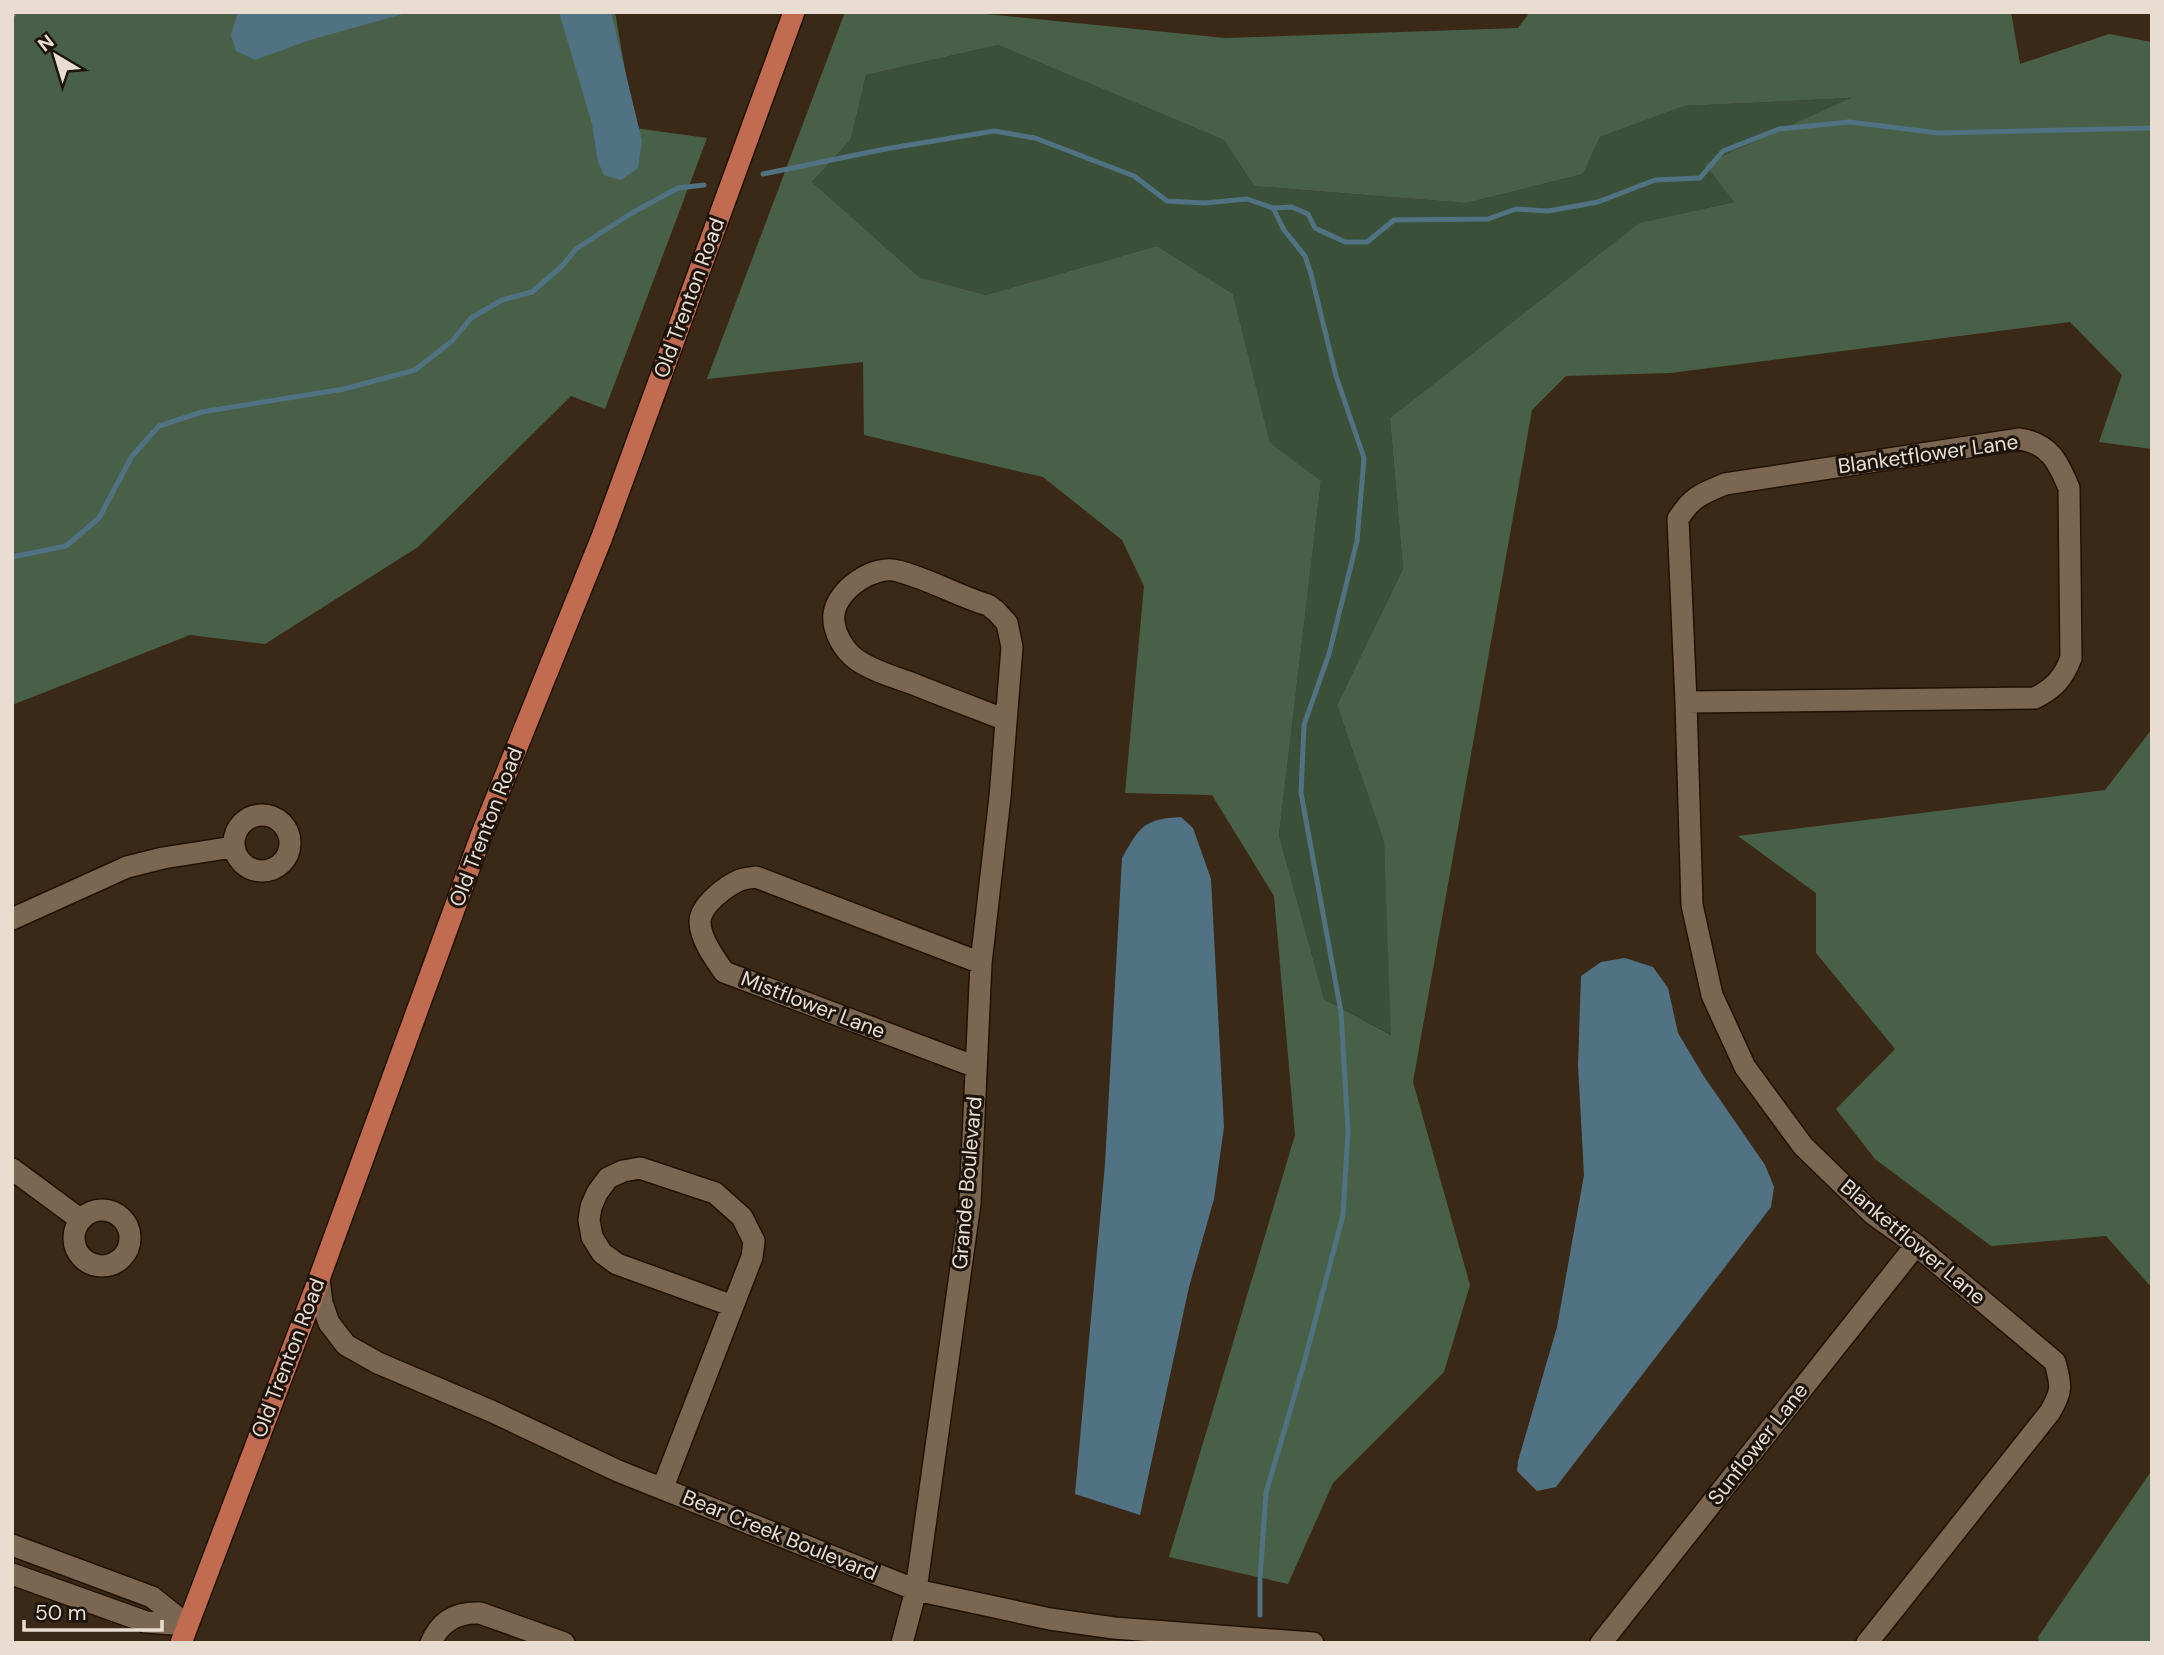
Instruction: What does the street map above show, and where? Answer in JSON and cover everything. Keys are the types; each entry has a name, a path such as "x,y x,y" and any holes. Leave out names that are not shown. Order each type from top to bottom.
{"main road":[{"name":"Old Trenton Road","path":"184,1634 481,836 602,537 794,12"}],"street":[{"name":"Blanketflower Lane","path":"1685,702 2035,698 2052,689 2064,675 2071,658 2069,488 2060,466 2048,450 2035,441 2020,439 1725,484 1688,502 1678,519 1692,905 1712,995 1745,1067 1803,1146 1873,1214 1916,1245 2055,1362 2061,1393 2050,1412 1867,1643"},
{"name":"Grande Boulevard","path":"902,1643 916,1590 970,1203 981,963 1006,720 1012,647 1007,623 988,605 895,570 858,580 849,587 837,603 834,616 836,631 842,643 857,660 1006,720"},
{"path":"12,919 127,867 163,858 233,847"},
{"name":"Mistflower Lane","path":"976,1067 724,972 711,954 700,922 703,910 723,891 740,880 756,877 981,963"},
{"path":"663,1487 733,1307 752,1257 754,1241 748,1226 731,1206 715,1193 640,1168 623,1171 608,1178 597,1193 589,1220 592,1237 602,1253 617,1264 733,1307"},
{"path":"12,1169 80,1220"},
{"name":"Sunflower Lane","path":"1601,1643 1916,1245"},
{"name":"Bear Creek Boulevard","path":"318,1279 328,1323 346,1345 378,1363 491,1411 618,1471 916,1590 1050,1619 1114,1628 1313,1643"},
{"path":"12,1545 152,1597 184,1634"},
{"path":"12,1574 184,1634"},
{"path":"431,1643 443,1623 466,1613 480,1613 564,1643"}],"path":[{"path":"12,16 18,12"}],"green space":[{"path":"12,12 615,12 635,128 707,138 605,409 571,396 418,547 265,644 190,635 12,705"},
{"path":"845,12 967,12 1225,38 1518,28 1530,12 2011,12 2020,64 2109,34 2152,42 2152,449 2099,442 2122,375 2070,322 1670,373 1566,376 1532,410 1413,1082 1470,1285 1444,1372 1333,1483 1288,1584 1169,1557 1295,1135 1274,896 1212,795 1125,793 1144,586 1122,540 1043,477 864,435 863,362 707,379","holes":["998,45 1224,140 1254,186 1466,203 1583,174 1600,137 1684,106 1851,98 1705,164 1734,202 1639,223 1390,418 1403,569 1337,705 1384,842 1391,1035 1324,999 1279,835 1321,481 1270,443 1233,294 1157,246 986,295 919,277 812,182 851,139 866,75"]},
{"path":"998,45 1224,140 1254,186 1466,203 1583,174 1600,137 1684,106 1854,98 1706,164 1734,202 1639,223 1390,418 1403,569 1337,705 1384,842 1392,1035 1324,999 1279,835 1321,481 1270,444 1233,294 1157,246 986,295 919,277 812,182 851,139 866,75"},
{"path":"2152,729 2152,1288 2106,1236 1991,1246 1875,1159 1836,1109 1895,1049 1816,953 1816,893 1738,836 2105,790"},
{"path":"2152,1470 2152,1643 2039,1643 2038,1637"}],"water":[{"path":"238,12 410,12 310,40 255,60 236,51 231,35"},
{"path":"559,12 611,12 642,141 638,168 621,180 604,175 598,162 592,124"},
{"path":"1181,817 1193,828 1211,879 1224,1127 1214,1199 1189,1287 1140,1515 1075,1494 1105,1164 1122,858 1144,826 1159,820"},
{"path":"1625,958 1653,967 1668,988 1678,1033 1703,1075 1765,1165 1774,1187 1771,1207 1556,1487 1537,1491 1517,1471 1557,1327 1584,1175 1578,1065 1581,976 1601,962"}],"waterway":[{"path":"763,174 885,149 994,131 1035,138 1134,176 1167,201 1205,203 1247,199 1273,208 1292,207 1308,214 1315,228 1345,242 1367,242 1394,220 1488,219 1516,209 1548,211 1598,202 1655,180 1700,178 1723,151 1779,129 1849,122 1939,133 2152,128"},
{"path":"12,557 66,546 99,518 132,456 159,426 202,412 344,389 415,370 452,341 471,318 502,300 532,292 562,266 576,249 630,214 678,188 704,185"},
{"path":"1260,1615 1266,1493 1343,1215 1348,1131 1341,1012 1301,793 1304,725 1329,654 1357,541 1364,458 1336,376 1305,256 1284,230 1273,208"}]}
